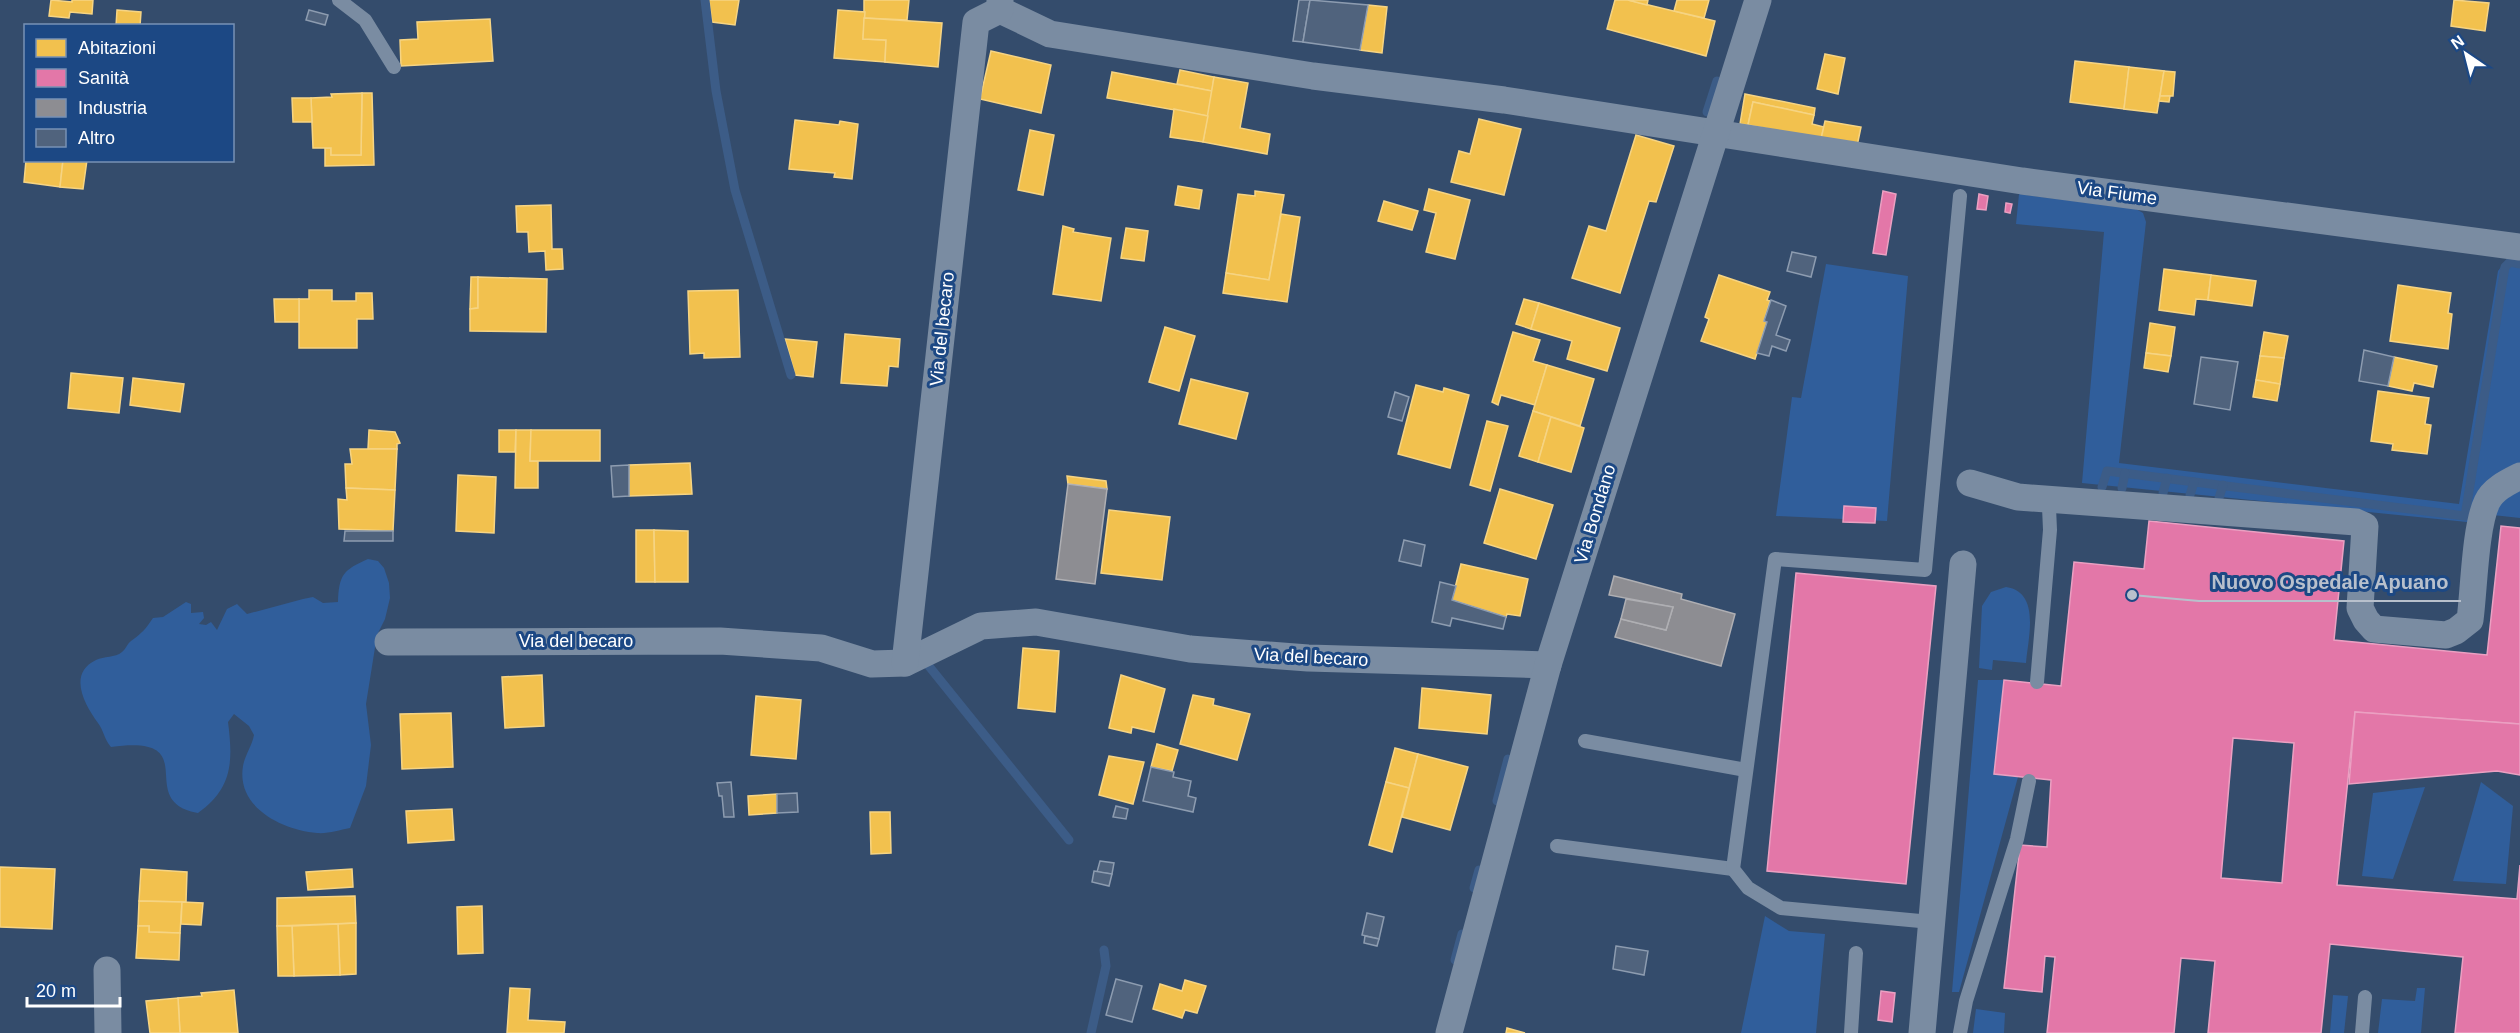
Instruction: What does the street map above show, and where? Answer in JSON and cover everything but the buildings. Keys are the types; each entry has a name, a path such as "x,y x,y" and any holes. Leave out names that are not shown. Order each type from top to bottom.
{"street":[{"name":"Via Bondano","path":"1449,1033 1548,665 1714,133 1758,0"},
{"name":"Via Fiume","path":"1000,5 1050,34 1313,76 1504,100 2022,181 2520,248"},
{"name":"Via del becaro","path":"905,663 976,22 1000,5"},
{"path":"1970,483 2031,497 2356,522 2365,526 2360,608 2366,620 2374,629 2446,635 2456,631 2470,620 2480,534 2487,501 2504,484 2520,476"},
{"path":"1922,1033 1963,564"},
{"name":"Via del becaro","path":"387,642 720,641 821,648 872,664 905,663 981,627 1036,622 1190,649 1308,658 1548,665"},
{"path":"107,970 108,1033"}],"lane":[{"path":"339,0 365,20 394,67"},
{"path":"1733,869 1775,559 1925,570 1960,196"},
{"path":"2031,497 2049,507 2050,530 2037,682"},
{"path":"1586,741 1746,770"},
{"path":"1960,1033 1966,1001 2017,839 2029,781"},
{"path":"1557,846 1733,869 1748,888 1781,908 1931,922"},
{"path":"1851,1033 1856,953"},
{"path":"2362,1033 2365,997"}],"shaded area":[{"path":"2019,194 2136,209 2143,213 2146,222 2119,463 2459,504 2498,271 2511,254 2520,255 2520,467 2467,522 2082,483 2104,232 2016,224"},
{"path":"1826,264 1908,276 1887,521 1776,516 1792,397 1801,398"},
{"path":"2520,484 2520,518 2493,515 2497,503"},
{"path":"368,559 378,561 384,568 389,583 390,598 385,619 377,635 366,704 371,745 366,786 350,828 325,833 304,831 277,822 254,805 243,781 243,766 254,735 249,726 234,714 228,722 230,761 224,784 210,804 198,813 179,806 170,796 163,759 156,750 140,746 111,747 88,708 81,690 82,673 87,666 96,660 122,652 153,618 163,617 186,602 191,604 191,613 203,612 204,618 199,624 206,625 211,622 217,630 227,609 237,604 247,614 313,597 323,603 338,602 341,579 344,574"},
{"path":"2006,587 2017,591 2024,597 2028,607 2030,629 2026,663 1993,660 1992,670 1979,668 1982,606 1991,592"},
{"path":"1978,680 2004,680 1994,774 2018,777 1959,992 1952,992"},
{"path":"2481,782 2513,806 2506,884 2453,881"},
{"path":"2425,787 2393,879 2362,876 2373,793"},
{"path":"1765,916 1789,931 1825,934 1816,1033 1741,1033"},
{"path":"2417,988 2425,988 2421,1033 2378,1033 2382,999 2415,1001"},
{"path":"2333,995 2348,996 2344,1033 2330,1033"},
{"path":"1976,1009 2005,1013 2004,1033 1973,1033"}],"waterway":[{"path":"705,0 716,91 735,190 791,375"},
{"path":"1707,112 1717,81"},
{"path":"2102,487 2107,471 2465,516 2505,267 2510,262 2520,264"},
{"path":"2122,488 2125,473"},
{"path":"2163,493 2167,478"},
{"path":"2190,495 2194,482"},
{"path":"2219,498 2223,485"},
{"path":"928,665 1069,840"},
{"path":"1497,801 1508,759"},
{"path":"1474,888 1479,870"},
{"path":"1455,960 1462,934"},
{"path":"1091,1033 1106,966 1104,950"}],"place":[{"name":"Nuovo Ospedale Apuano","path":"2132,595"}]}
